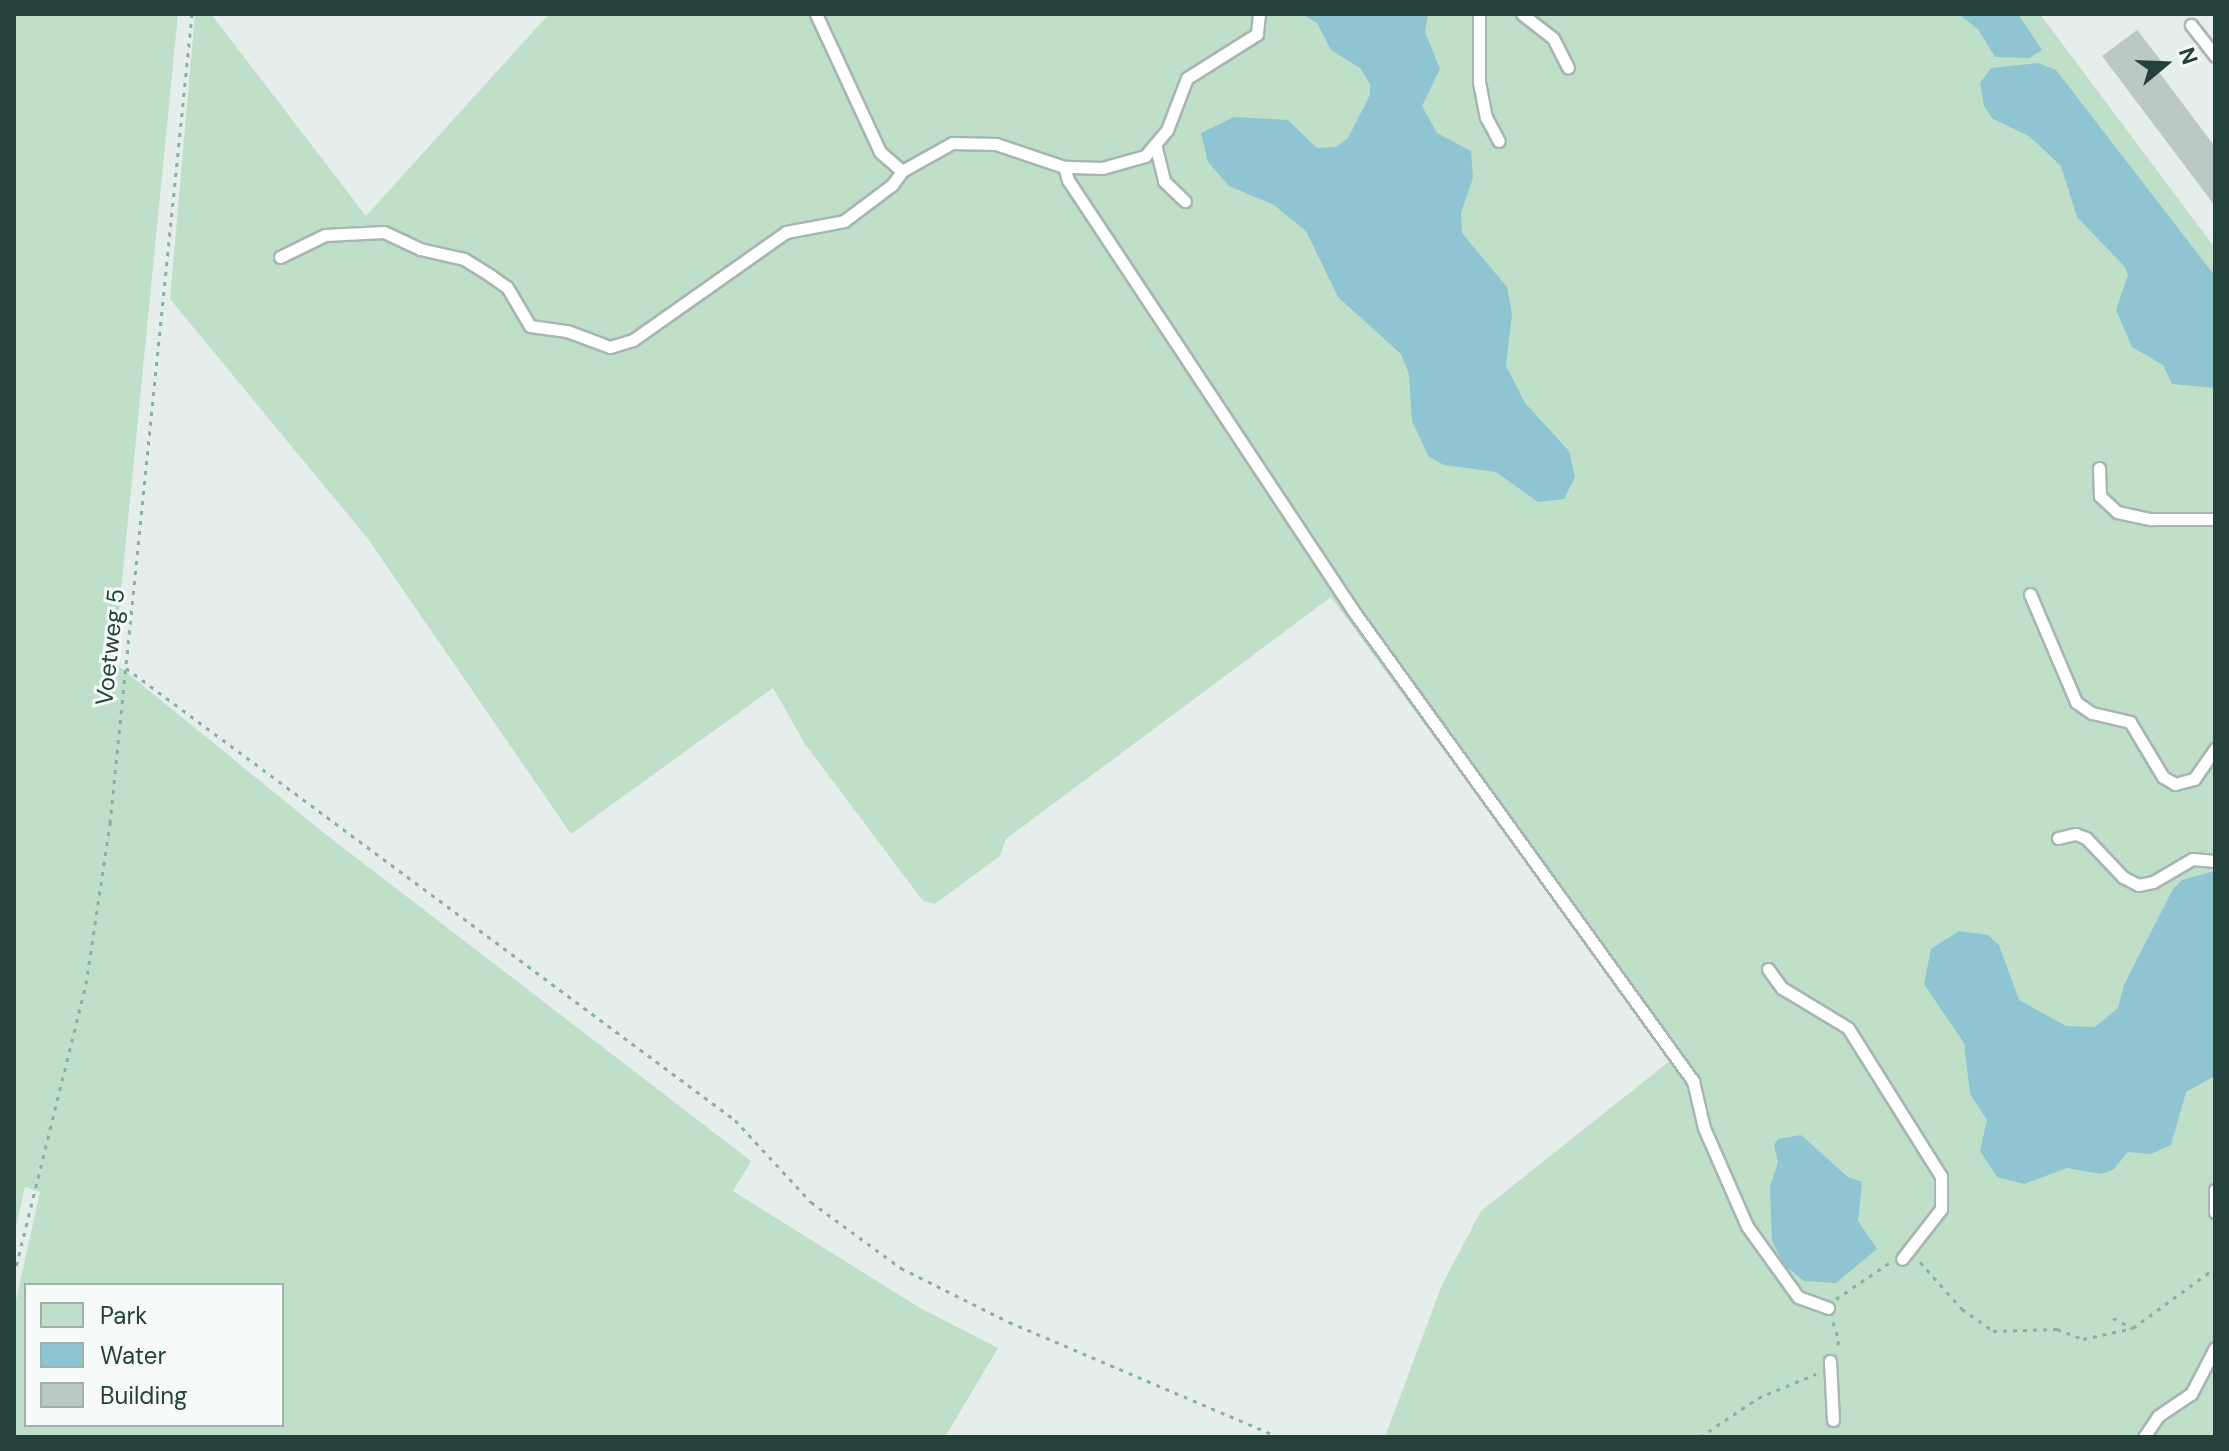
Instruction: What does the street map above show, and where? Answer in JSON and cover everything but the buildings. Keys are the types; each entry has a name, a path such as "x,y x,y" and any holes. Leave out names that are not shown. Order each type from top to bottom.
{"lane":[{"path":"816,14 880,152 902,171"},
{"path":"280,257 325,235 384,232 420,249 456,256 491,276 507,287 530,326 617,346 633,340 786,232 844,221 892,185 902,171 952,143 971,140 1064,167 1102,168 1145,156 1167,130 1187,78 1257,34 1259,14"},
{"path":"1479,14 1479,82 1486,117 1499,141"},
{"path":"1522,14 1553,38 1568,67"},
{"path":"2191,25 2215,56"},
{"path":"1155,144 1164,181 1185,201"},
{"path":"1064,167 1354,612 1693,1081 1704,1128 1747,1226 1798,1297 1828,1308"},
{"path":"2099,468 2100,496 2117,512 2151,519 2215,519"},
{"path":"2030,594 2076,702 2092,713 2130,722 2163,777 2175,784 2194,779 2215,749"},
{"path":"2058,838 2076,834 2086,838 2123,877 2138,885 2153,882 2192,859 2215,861"},
{"path":"1768,969 1782,988 1848,1028 1941,1176 1941,1209 1902,1259"},
{"path":"2215,1190 2215,1212"},
{"path":"2144,1437 2158,1416 2191,1394 2215,1348"},
{"path":"1830,1361 1833,1420"}],"path":[{"name":"Voetweg 5","path":"14,1275 86,984 126,668 192,14"},
{"path":"126,668 735,1120 811,1202 901,1268 1009,1322 1279,1437"},
{"path":"1700,1437 1758,1398 1819,1373 1830,1361 1839,1341 1828,1308 1859,1279 1902,1259 1929,1268 1962,1309 1993,1331 2057,1329 2083,1339 2133,1328 2215,1268"},
{"path":"2113,1318 2133,1328"}],"green space":[{"path":"14,14 178,14 114,662 324,833 751,1161 733,1191 920,1308 998,1348 945,1437 14,1437 14,1309 40,1192 25,1187 14,1235"},
{"path":"195,14 211,14 366,216 549,14 2040,14 2215,248 2215,1437 1385,1437 1442,1285 1481,1211 1671,1060 1331,597 1006,839 1000,856 935,904 923,901 805,744 773,688 571,834 368,539 170,299"}],"water":[{"path":"1302,14 1428,14 1425,32 1440,69 1422,106 1437,133 1471,151 1473,178 1461,213 1462,233 1507,287 1512,314 1506,366 1525,403 1569,451 1575,477 1564,499 1538,502 1496,472 1444,465 1429,457 1412,421 1409,374 1401,354 1338,297 1306,231 1274,205 1229,186 1208,162 1201,133 1234,117 1288,120 1317,148 1336,147 1348,138 1370,95 1370,84 1360,68 1331,50 1317,23"},
{"path":"1958,14 2018,14 2042,50 2029,58 1995,57 1978,29"},
{"path":"2038,63 2056,70 2215,276 2215,388 2172,384 2163,365 2132,347 2116,310 2128,275 2124,266 2077,217 2061,166 2029,136 1993,119 1984,106 1980,83 1991,68"},
{"path":"2215,871 2215,1076 2186,1092 2171,1145 2151,1154 2128,1152 2113,1170 2100,1174 2067,1168 2024,1184 1997,1177 1980,1151 1987,1120 1970,1094 1964,1043 1924,984 1931,949 1959,931 1988,935 1999,945 2019,1000 2066,1026 2095,1027 2118,1008 2124,985 2173,889 2182,880"},
{"path":"1801,1135 1848,1177 1862,1182 1858,1221 1877,1249 1836,1283 1804,1281 1784,1265 1772,1241 1770,1187 1778,1162 1774,1145 1778,1139"}]}
